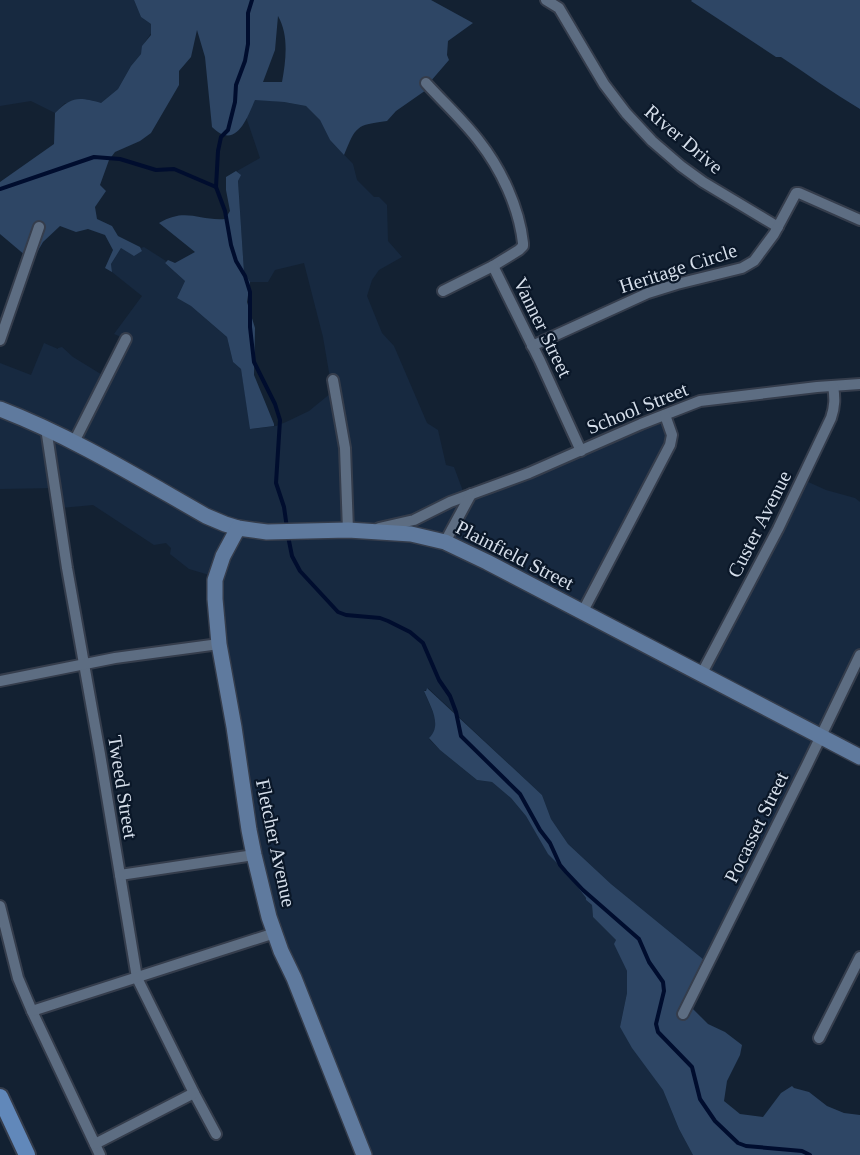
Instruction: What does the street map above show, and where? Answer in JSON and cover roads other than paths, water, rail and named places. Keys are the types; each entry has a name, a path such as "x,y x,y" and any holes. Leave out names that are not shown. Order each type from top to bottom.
{"main road":[{"name":"Plainfield Street","path":"0,409 75,442 206,516 238,528 267,532 369,530 411,534 445,542 487,561 582,613 860,757"},
{"name":"Fletcher Avenue","path":"238,528 223,556 215,580 215,599 219,644 254,855 269,917 364,1155"},
{"path":"0,1097 27,1155"}],"street":[{"name":"River Drive","path":"546,0 559,8 604,84 626,113 652,141 703,182 778,227"},
{"name":"Vanner Street","path":"426,83 490,155 516,210 523,246 493,266 581,451"},
{"name":"Heritage Circle","path":"532,346 648,293 741,268 754,261 778,227 796,193 860,220"},
{"path":"0,340 39,227"},
{"path":"443,291 493,266"},
{"path":"75,442 126,339"},
{"path":"333,380 345,448 348,530"},
{"name":"School Street","path":"369,530 414,520 450,502 530,473 641,424 700,401 860,384"},
{"name":"Custer Avenue","path":"701,675 778,529 831,418 836,399 833,386"},
{"path":"582,613 670,445 672,435 665,415"},
{"name":"Tweed Street","path":"46,428 67,568 137,978 216,1134"},
{"path":"445,542 471,494"},
{"path":"0,681 115,658 219,644"},
{"name":"Pocasset Street","path":"684,1014 860,655"},
{"path":"120,875 254,855"},
{"path":"0,906 18,978 100,1155"},
{"path":"32,1011 275,933"},
{"path":"819,1038 860,957"},
{"path":"95,1144 194,1094"}],"waterway":[{"path":"252,0 248,13 248,44 245,61 236,85 235,102 228,130 221,137 218,151 216,187 225,211 236,261 245,276 250,292 250,327 254,362 275,404 280,420 276,483 284,507 287,528"},
{"path":"0,189 94,157 120,159 156,170 174,169 216,187"},
{"path":"288,536 292,556 300,571 338,612 346,615 380,618 410,632 423,643 439,680 450,696 461,736 520,794 566,872 639,939 649,962 663,982 664,991 656,1024 658,1032 692,1067 700,1099 715,1121 738,1143 746,1146 802,1151 810,1155"}]}
